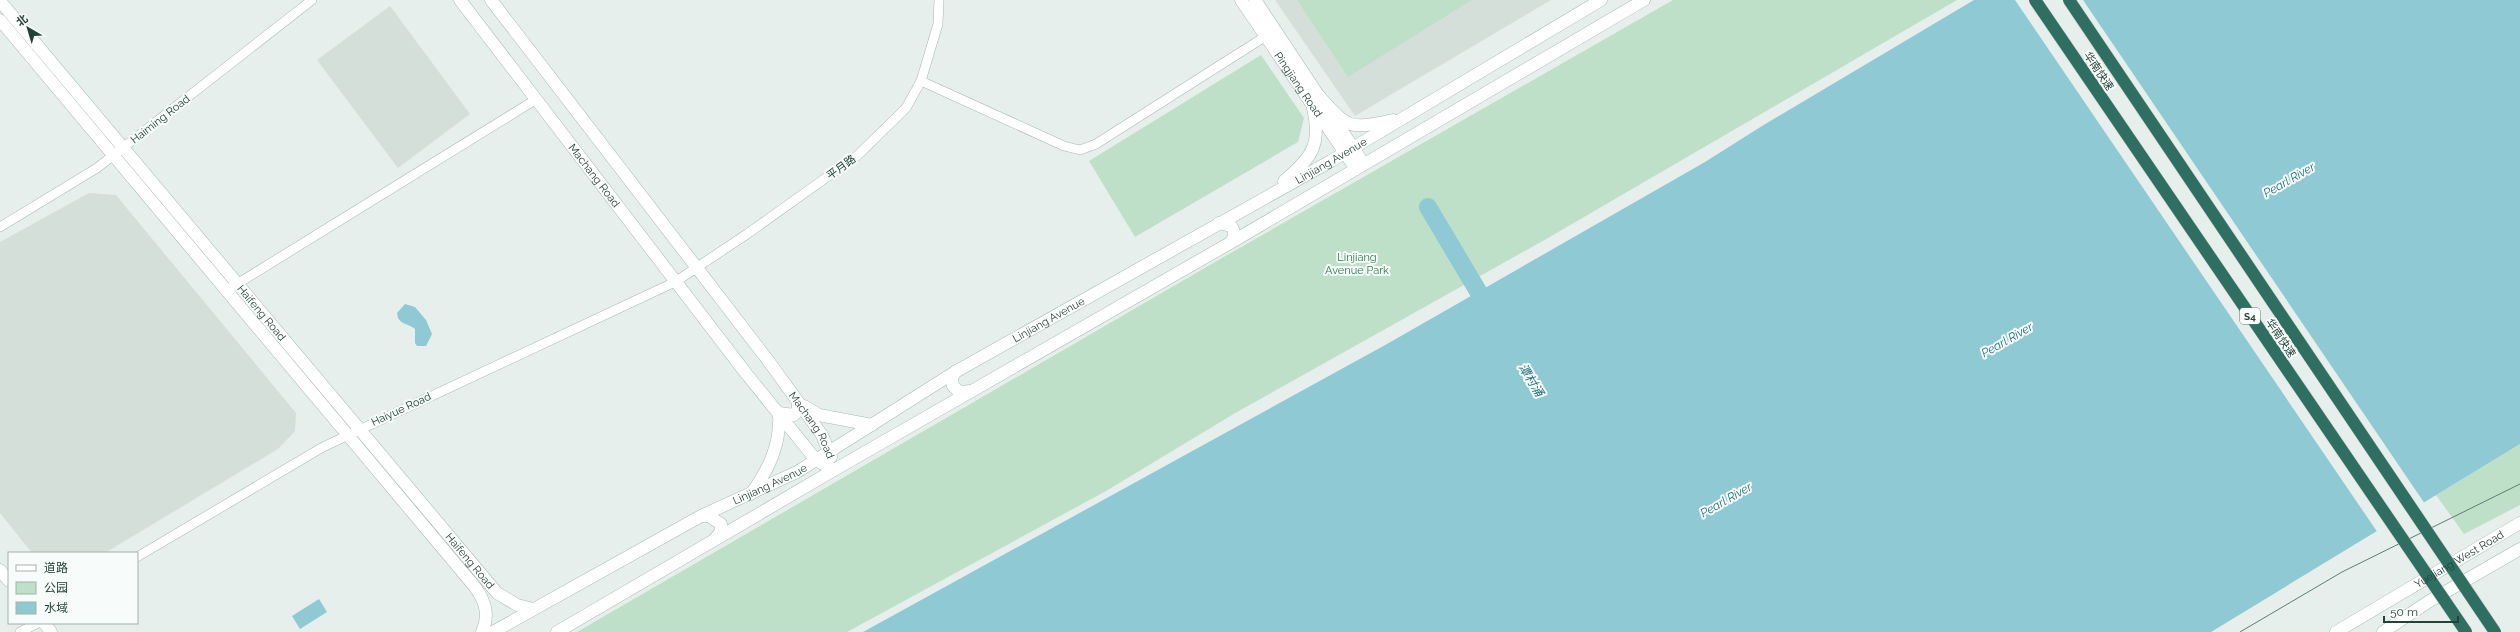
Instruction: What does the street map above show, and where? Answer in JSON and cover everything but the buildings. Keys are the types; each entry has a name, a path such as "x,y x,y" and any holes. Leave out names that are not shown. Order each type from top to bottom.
{"highway":[{"name":"华南快速","path":"2035,0 2466,632"},
{"name":"华南快速","path":"2069,0 2495,632"}],"main road":[{"name":"Machang Road","path":"460,0 675,282 816,460 834,470"},
{"name":"Machang Road","path":"491,0 798,402 822,435 830,450 834,470"},
{"name":"Pingjiang Road","path":"1241,0 1266,36 1316,100"},
{"name":"Pingjiang Road","path":"1255,0 1316,100 1360,166"},
{"name":"Linjiang Avenue","path":"493,632 701,516 750,496 816,460 955,372 1349,150 1601,0"},
{"name":"Linjiang Avenue","path":"557,632 834,470 1230,243 1644,0"},
{"name":"Haifeng Road","path":"0,1 118,152"},
{"name":"Haifeng Road","path":"0,20 118,152 232,287 358,429 498,593 517,605 534,609"},
{"path":"1316,100 1340,120 1351,125 1379,123 1402,118"},
{"path":"1264,198 1309,158 1315,145 1317,133 1316,100"},
{"path":"1219,223 1231,226 1235,232 1235,238 1230,243"},
{"name":"Haifeng Road","path":"232,287 347,435 475,586 486,607 486,618 482,632"},
{"path":"955,372 952,378 953,386 959,392 971,391"},
{"path":"750,496 764,476 777,444 780,429 779,412 794,415 798,410 798,402"},
{"path":"798,402 819,415 872,424"},
{"path":"701,516 709,516 721,524 721,531 714,540"},
{"name":"Yuejiang West Road","path":"2336,632 2520,523"},
{"name":"Yuejiang West Road","path":"2384,632 2428,602 2520,548"},
{"path":"0,570 8,580"},
{"path":"45,624 51,632"}],"street":[{"name":"Haiming Road","path":"0,227 70,186 118,152 312,0"},
{"name":"平月路","path":"675,282 858,155 906,108 921,81 938,24 939,0"},
{"path":"921,81 1064,146 1080,150 1096,144 1266,36"},
{"path":"232,287 535,100"},
{"name":"Haiyue Road","path":"138,556 196,521 358,429 675,282"},
{"path":"20,632 36,624"}],"shaded area":[{"path":"1275,0 1551,0 1355,116"},
{"path":"390,6 470,114 398,168 317,60"},
{"path":"89,193 116,195 296,413 295,431 278,449 107,552 31,552 0,513 0,242"}],"green space":[{"path":"1297,0 1472,0 1348,77"},
{"name":"Linjiang Avenue Park","path":"1673,0 1957,0 1548,238 1237,412 1106,491 847,632 577,632 1215,262"},
{"path":"1261,55 1304,118 1298,142 1135,237 1089,161"},
{"path":"2520,444 2520,505 2464,534 2436,495"}],"water":[{"name":"Pearl River","path":"1974,0 2520,0 2520,444 2211,632 863,632 1387,344 1705,162 1762,126"},
{"path":"405,304 415,307 426,320 432,334 426,346 417,346 415,343 415,329 398,318 397,313"},
{"path":"319,599 327,612 300,629 292,616"}],"pier":[{"path":"2015,0 2083,0 2425,504 2378,533"}],"waterway":[{"name":"潭村涌","path":"1428,207 1491,313"}],"tram line":[{"path":"2240,632 2342,572 2520,484"}]}
